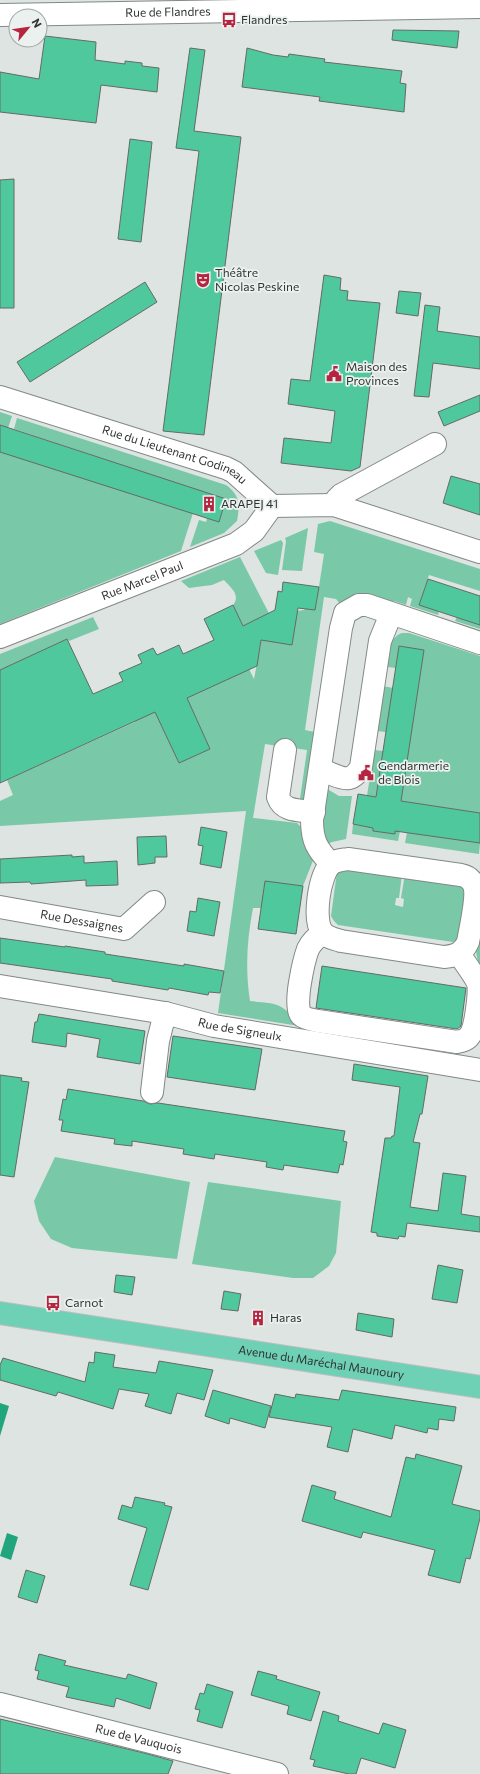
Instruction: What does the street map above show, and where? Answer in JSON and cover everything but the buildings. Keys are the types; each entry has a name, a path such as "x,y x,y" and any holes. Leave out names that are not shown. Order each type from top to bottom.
{"main road":[{"name":"Avenue du Maréchal Maunoury","path":"0,1313 164,1337 480,1387"}],"street":[{"name":"Rue de Flandres","path":"0,15 88,7 402,4 480,7"},
{"name":"Rue du Lieutenant Godineau","path":"0,397 226,468 234,472 260,493 272,506"},
{"path":"334,505 341,495 435,444"},
{"path":"272,506 334,505 480,552"},
{"name":"Rue Marcel Paul","path":"0,637 236,544 254,531 272,506"},
{"path":"331,864 315,843 312,831 341,628 345,613 359,605 367,605 480,643"},
{"path":"320,770 342,779 351,778 357,774 361,767 380,641 391,614"},
{"path":"285,750 278,797 280,804 286,808 314,812"},
{"path":"348,859 460,875 476,880 468,942 459,954 444,957 349,943 330,938 323,933 318,923 317,914 322,880 331,864 338,860 348,859"},
{"name":"Rue Dessaignes","path":"0,907 124,929 154,902"},
{"path":"323,933 314,939 306,957 298,1001 298,1010 302,1016 318,1021 457,1042 464,1040 470,1035 474,1027 479,990 474,976 459,954"},
{"name":"Rue de Signeulx","path":"0,986 164,1013 214,1026 480,1070"},
{"path":"152,1092 158,1041 164,1013"},
{"name":"Rue de Vauquois","path":"0,1704 277,1774"}],"shaded area":[{"path":"0,412 12,416 8,428 0,425"},
{"path":"17,418 226,485 234,493 238,501 239,510 237,521 224,533 190,547 199,520 206,522 207,518 219,522 226,499 200,491 181,551 0,624 0,452 194,489 14,429"},
{"path":"330,521 480,569 480,591 429,575 419,605 439,611 438,615 410,606 412,599 408,597 406,605 394,601 392,606 341,605 336,599 324,597 305,730 319,733 307,800 300,799 307,750 265,744 253,818 297,823 302,828 314,858 303,886 261,908 253,908 249,931 247,966 250,1001 274,1004 284,1008 299,1026 218,1013 246,811 0,826 0,801 13,795 7,780 135,722 128,706 148,697 179,763 210,749 180,683 249,669 254,679 261,643 256,620 243,626 233,605 236,595 224,580 212,585 189,588 181,581 240,557 275,625 292,645 297,611 304,610 308,605 316,606 324,554 314,552 318,524"},
{"path":"308,528 302,571 282,570 286,541 285,538"},
{"path":"281,540 283,543 278,575 266,573 254,551"},
{"path":"93,617 99,629 69,641 67,639 0,670 0,654"},
{"path":"457,617 480,625 480,629 455,621"},
{"path":"409,633 480,656 480,813 401,801 424,650 399,646 396,668 387,667 390,647 397,635"},
{"path":"383,686 393,688 386,732 376,731"},
{"path":"374,750 383,751 376,797 367,796"},
{"path":"324,787 339,796 352,796 346,839 332,842 324,846 321,839"},
{"path":"353,824 373,828 373,831 394,834 395,831 400,831 398,841 352,834"},
{"path":"439,824 480,843 479,854 405,843 407,832 437,837"},
{"path":"341,868 402,874 399,898 396,898 395,905 403,907 404,899 401,898 405,874 460,882 468,891 458,940 453,942 338,925 331,916 337,872"},
{"path":"480,920 480,966 476,949"},
{"path":"55,1157 190,1182 177,1259 72,1248 51,1239 39,1221 34,1201"},
{"path":"208,1182 341,1201 336,1253 329,1266 313,1278 293,1278 192,1264"},
{"path":"0,1403 9,1406 0,1436"},
{"path":"7,1533 18,1537 11,1560 0,1556"}],"place":[{"name":"Flandres","path":"229,20"},
{"name":"Théâtre Nicolas Peskine","path":"203,280"},
{"name":"Maison des Provinces","path":"334,374"},
{"name":"ARAPEJ 41","path":"209,504"},
{"name":"Gendarmerie de Blois","path":"366,773"},
{"name":"Carnot","path":"53,1303"},
{"name":"Haras","path":"258,1318"}]}
